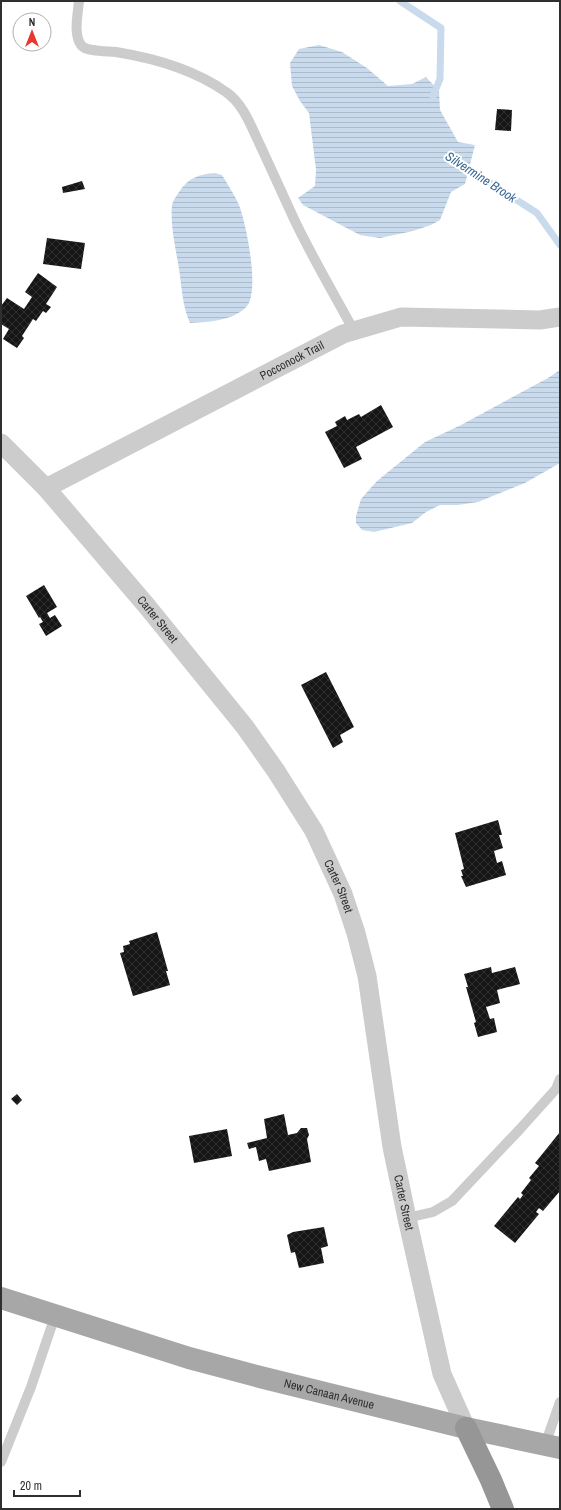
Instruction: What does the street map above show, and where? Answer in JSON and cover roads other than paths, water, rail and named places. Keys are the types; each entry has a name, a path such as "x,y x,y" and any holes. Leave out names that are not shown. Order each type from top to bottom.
{"highway":[{"path":"466,1428 503,1509"}],"main road":[{"name":"New Canaan Avenue","path":"1,1298 100,1331 189,1358 466,1428 553,1447"}],"street":[{"name":"Pocconock Trail","path":"46,488 240,386 343,334 401,317 540,320 560,317"},
{"name":"Carter Street","path":"1,443 46,488 146,605 245,727 276,770 314,832 343,894 356,933 367,976 392,1147 407,1218 442,1374 466,1428"}],"lane":[{"path":"79,1 77,25 78,39 82,47 88,50 115,52 156,60 176,67 226,92 236,101 247,118 295,220 354,331"},
{"path":"407,1218 433,1212 452,1201 520,1129 556,1088 560,1079"},
{"path":"1,1462 31,1387 55,1316"},
{"path":"553,1447 560,1402"}],"water":[{"path":"319,45 342,52 367,68 388,86 412,84 426,77 439,91 440,110 458,142 475,145 465,184 451,192 440,220 431,225 413,231 380,238 360,235 303,205 298,198 315,186 316,170 309,113 300,101 292,86 290,63 299,49"},
{"path":"215,173 222,175 237,201 242,214 248,241 252,272 251,298 247,306 242,311 228,318 190,323 184,303 172,221 172,205 182,187 190,180 204,174"},
{"path":"560,370 560,463 525,483 478,502 458,505 440,505 426,512 412,523 374,532 362,530 356,523 356,516 361,499 377,481 425,442 461,425"}],"waterway":[{"name":"Silvermine Brook","path":"400,1 441,28 440,79 433,96"},
{"name":"Silvermine Brook","path":"462,165 537,213 560,245"}]}
